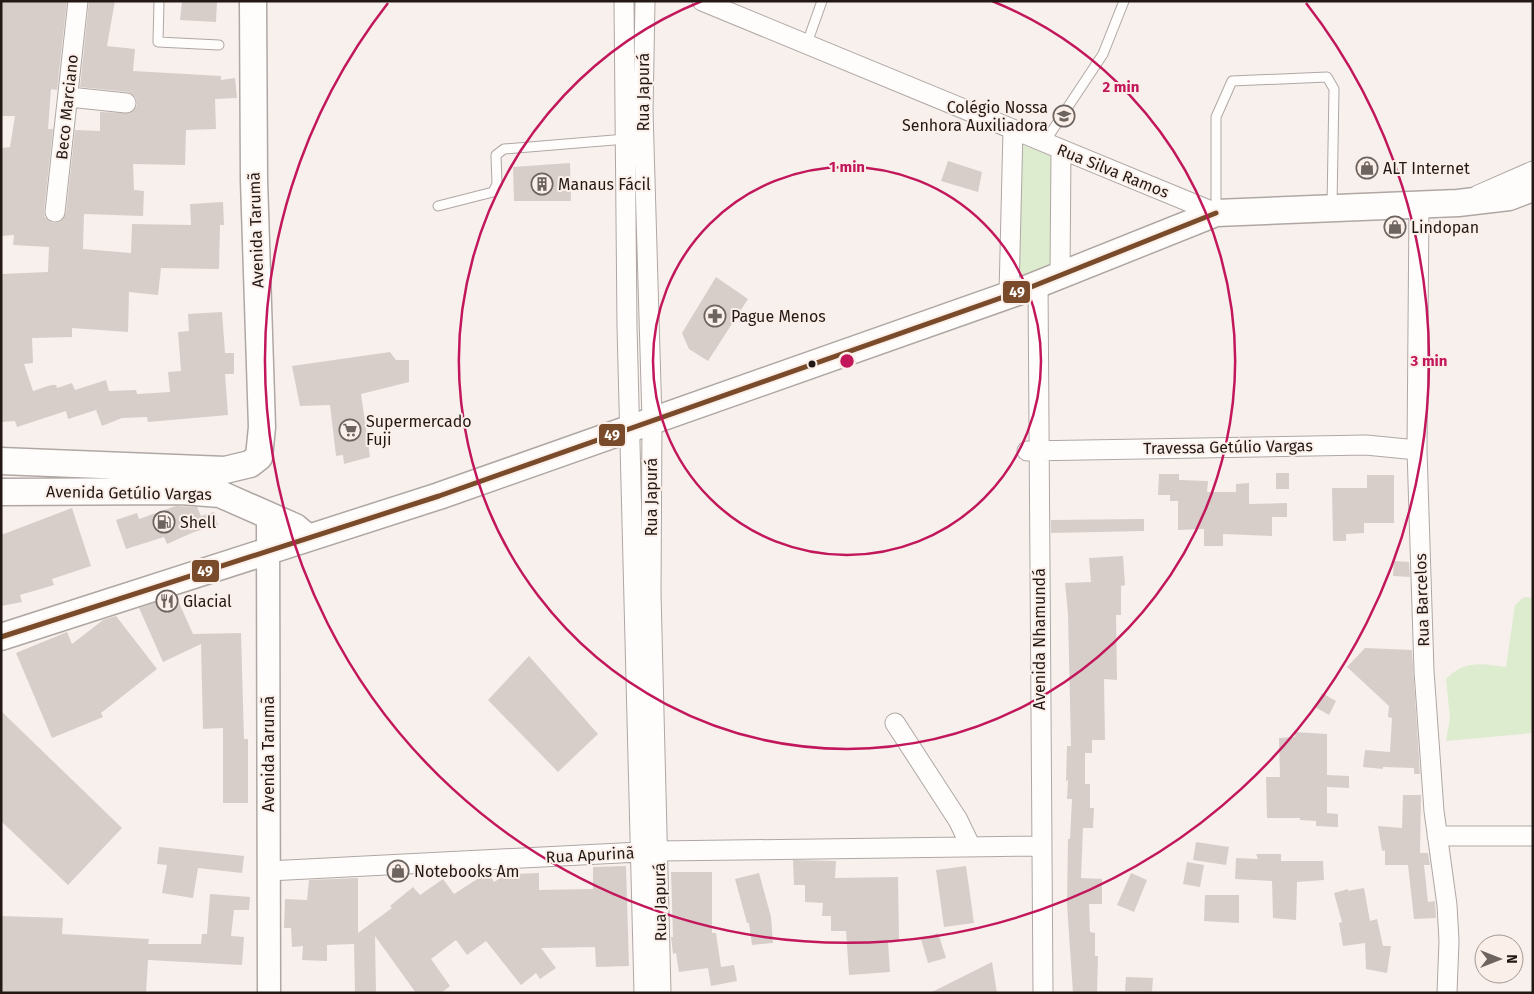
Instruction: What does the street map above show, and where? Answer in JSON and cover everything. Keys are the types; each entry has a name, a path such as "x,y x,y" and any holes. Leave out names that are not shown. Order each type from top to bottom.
{"main road":[{"name":"Avenida Tarumã","path":"254,1 254,180 262,427 258,457"},
{"name":"Rua Silva Ramos","path":"1216,213 1419,206 1525,194"},
{"path":"1,637 307,537 440,496 1033,286 1216,213"},
{"name":"Avenida Getúlio Vargas","path":"1,461 225,470 250,464 258,457"},
{"name":"Avenida Getúlio Vargas","path":"1,492 180,491 220,494 295,527 307,537"}],"street":[{"name":"Beco Marciano","path":"55,212 78,1"},
{"name":"Rua Japurá","path":"624,1 626,139 641,424"},
{"name":"Rua Japurá","path":"645,1 641,424 650,852 661,993"},
{"name":"Rua Silva Ramos","path":"702,1 806,46 1216,213"},
{"path":"69,97 126,103"},
{"name":"Avenida Nhamundá","path":"1013,130 1033,286 1036,846 1034,993"},
{"name":"Avenida Nhamundá","path":"1033,286 1053,147"},
{"name":"Rua Silva Ramos","path":"1458,203 1533,171"},
{"name":"Rua Barcelos","path":"1419,206 1417,450 1424,671 1437,836 1447,905 1447,993"},
{"name":"Travessa Getúlio Vargas","path":"1033,451 1366,445 1417,450"},
{"name":"Avenida Tarumã","path":"268,514 269,993"},
{"path":"896,723 958,820 971,846"},
{"path":"1437,836 1533,836"},
{"name":"Avenida Nhamundá","path":"1036,846 1042,993"},
{"name":"Rua Apurinã","path":"268,871 650,852 1036,846"},
{"name":"Rua Japurá","path":"644,993 650,852"}],"lane":[{"path":"160,1 158,42 219,45"},
{"path":"806,46 822,1"},
{"path":"1053,147 1103,54 1124,1"},
{"path":"1216,213 1216,117 1232,82 1307,77 1327,77 1334,89 1332,209"},
{"path":"438,206 493,192 497,184 496,155 504,149 626,139"}],"green space":[{"path":"1013,141 1054,157 1056,272 1015,287"},
{"path":"1524,597 1533,598 1533,733 1446,741 1450,718 1446,679 1460,668 1474,664 1506,667 1515,605"}],"building":[{"path":"1,1 67,1 57,90 51,89 48,129 53,129 44,211 45,217 53,223 60,222 66,213 75,130 100,131 100,112 130,113 137,105 136,98 128,92 80,87 89,1 115,1 107,46 135,49 133,71 221,76 221,80 235,78 237,98 215,99 216,129 186,130 185,165 133,164 134,190 144,191 143,216 84,214 83,249 131,253 132,224 191,225 190,204 223,202 224,225 220,225 219,269 161,268 158,295 129,292 128,332 72,328 72,337 32,338 33,363 24,364 33,391 51,385 56,385 57,388 72,383 75,390 106,380 109,391 136,390 137,394 170,392 168,372 181,371 178,332 189,331 188,314 222,312 225,353 234,353 234,374 225,374 228,415 148,422 147,417 122,418 102,426 96,410 68,419 66,411 17,427 15,421 1,422 1,274 48,272 49,247 13,245 14,235 1,236 1,148 10,147 15,116 1,116"},
{"path":"182,1 217,2 216,22 180,20"},
{"path":"948,161 982,172 978,192 941,181"},
{"name":"Manaus Fácil","path":"570,163 571,201 514,201 513,167"},
{"name":"Pague Menos","path":"716,277 748,299 708,361 689,349 682,333"},
{"name":"Supermercado Fuji","path":"390,352 396,360 409,360 409,382 361,394 370,457 344,464 343,455 336,456 330,405 300,406 292,366"},
{"path":"1276,473 1289,473 1289,489 1276,489"},
{"path":"1159,474 1179,474 1179,480 1208,481 1207,492 1236,492 1236,484 1249,483 1249,504 1287,503 1287,517 1272,517 1272,536 1223,534 1223,546 1204,546 1204,529 1178,530 1178,501 1170,501 1170,495 1158,495"},
{"path":"1367,475 1394,475 1394,523 1364,523 1364,533 1346,534 1346,541 1333,541 1332,488 1367,488"},
{"path":"176,506 197,507 201,516 214,512 218,525 194,532 167,544 164,537 126,549 116,520 137,513 139,519"},
{"path":"72,508 91,566 52,579 54,585 20,595 22,602 1,606 1,535"},
{"path":"1144,519 1144,531 1051,533 1051,520"},
{"path":"1123,556 1125,585 1121,586 1121,615 1116,615 1117,680 1104,679 1105,740 1092,740 1092,753 1085,753 1085,784 1090,784 1090,808 1094,808 1093,828 1083,828 1081,878 1102,879 1102,904 1089,904 1090,932 1095,933 1095,956 1098,956 1097,993 1073,993 1067,904 1068,839 1070,839 1072,799 1067,799 1068,780 1066,781 1067,746 1071,746 1068,614 1065,583 1091,582 1089,558"},
{"path":"1394,561 1409,562 1410,577 1393,576"},
{"path":"176,596 193,634 241,633 244,739 248,739 248,803 223,803 223,728 203,729 201,644 163,662 139,608"},
{"path":"116,616 157,669 101,713 103,717 52,738 16,653 67,632 72,644 103,620"},
{"path":"1365,648 1412,650 1420,774 1414,774 1414,768 1383,767 1383,769 1363,767 1365,750 1390,752 1392,718 1388,717 1389,706 1347,667"},
{"path":"529,656 598,734 558,772 488,700"},
{"path":"1322,693 1336,701 1329,715 1315,707"},
{"path":"1,711 122,828 68,885 1,821"},
{"path":"1295,732 1327,734 1327,775 1349,776 1349,788 1327,787 1327,813 1338,814 1338,827 1316,826 1316,821 1300,820 1300,818 1267,818 1266,777 1280,777 1279,738 1295,737"},
{"path":"1403,795 1421,795 1420,853 1428,853 1430,865 1424,865 1428,902 1435,901 1436,918 1414,919 1408,865 1385,865 1385,850 1382,851 1378,826 1402,828"},
{"path":"1196,842 1229,847 1226,865 1193,860"},
{"path":"159,847 244,856 242,873 198,868 193,898 162,893 167,865 157,864"},
{"path":"1256,854 1281,854 1281,861 1323,861 1324,880 1297,882 1296,920 1273,918 1272,881 1235,879 1236,858 1258,859"},
{"path":"793,860 836,861 835,878 898,877 899,941 888,942 890,972 849,975 846,931 831,931 831,916 822,916 823,903 805,902 805,885 794,885"},
{"path":"1187,862 1204,865 1200,887 1183,884"},
{"path":"626,866 629,966 596,967 595,947 541,948 556,968 540,979 536,973 521,985 486,941 467,955 456,940 431,959 450,986 441,993 416,993 375,936 376,993 355,993 354,944 327,945 327,961 302,960 303,946 292,947 291,928 284,928 285,899 307,900 309,880 358,878 358,933 392,908 390,906 413,887 420,895 443,879 454,894 488,872 494,882 512,871 514,874 539,873 539,890 593,889 593,867"},
{"path":"966,866 974,923 944,927 936,870"},
{"path":"671,872 712,872 712,933 716,933 721,967 734,965 737,981 711,986 708,968 679,972 676,953 673,954 671,937 673,937"},
{"path":"759,873 771,917 773,943 752,945 749,923 747,923 735,879"},
{"path":"1131,873 1147,880 1134,912 1117,905"},
{"path":"1364,888 1370,921 1377,919 1383,946 1391,946 1387,973 1366,969 1365,943 1343,946 1339,923 1342,922 1334,893 1348,889 1348,891"},
{"path":"210,894 250,897 249,910 234,910 231,936 244,937 242,965 148,960 146,993 1,993 1,916 63,918 62,934 149,939 148,944 201,944 202,934 207,934"},
{"path":"1205,895 1239,895 1239,923 1204,921"},
{"path":"938,933 946,958 928,963 921,939"},
{"path":"992,962 997,993 930,993"},
{"path":"1126,977 1153,978 1152,992 1125,991"}],"transit line":[{"name":"49","path":"1,637 439,496 1026,289 1216,213"}],"place":[{"name":"Colégio Nossa Senhora Auxiliadora","path":"1064,116"},
{"name":"ALT Internet","path":"1367,168"},
{"name":"Manaus Fácil","path":"542,184"},
{"name":"Lindopan","path":"1395,227"},
{"name":"Pague Menos","path":"715,316"},
{"name":"Supermercado Fuji","path":"350,430"},
{"name":"Shell","path":"164,522"},
{"name":"Glacial","path":"167,601"},
{"name":"Notebooks Am","path":"398,871"}]}
